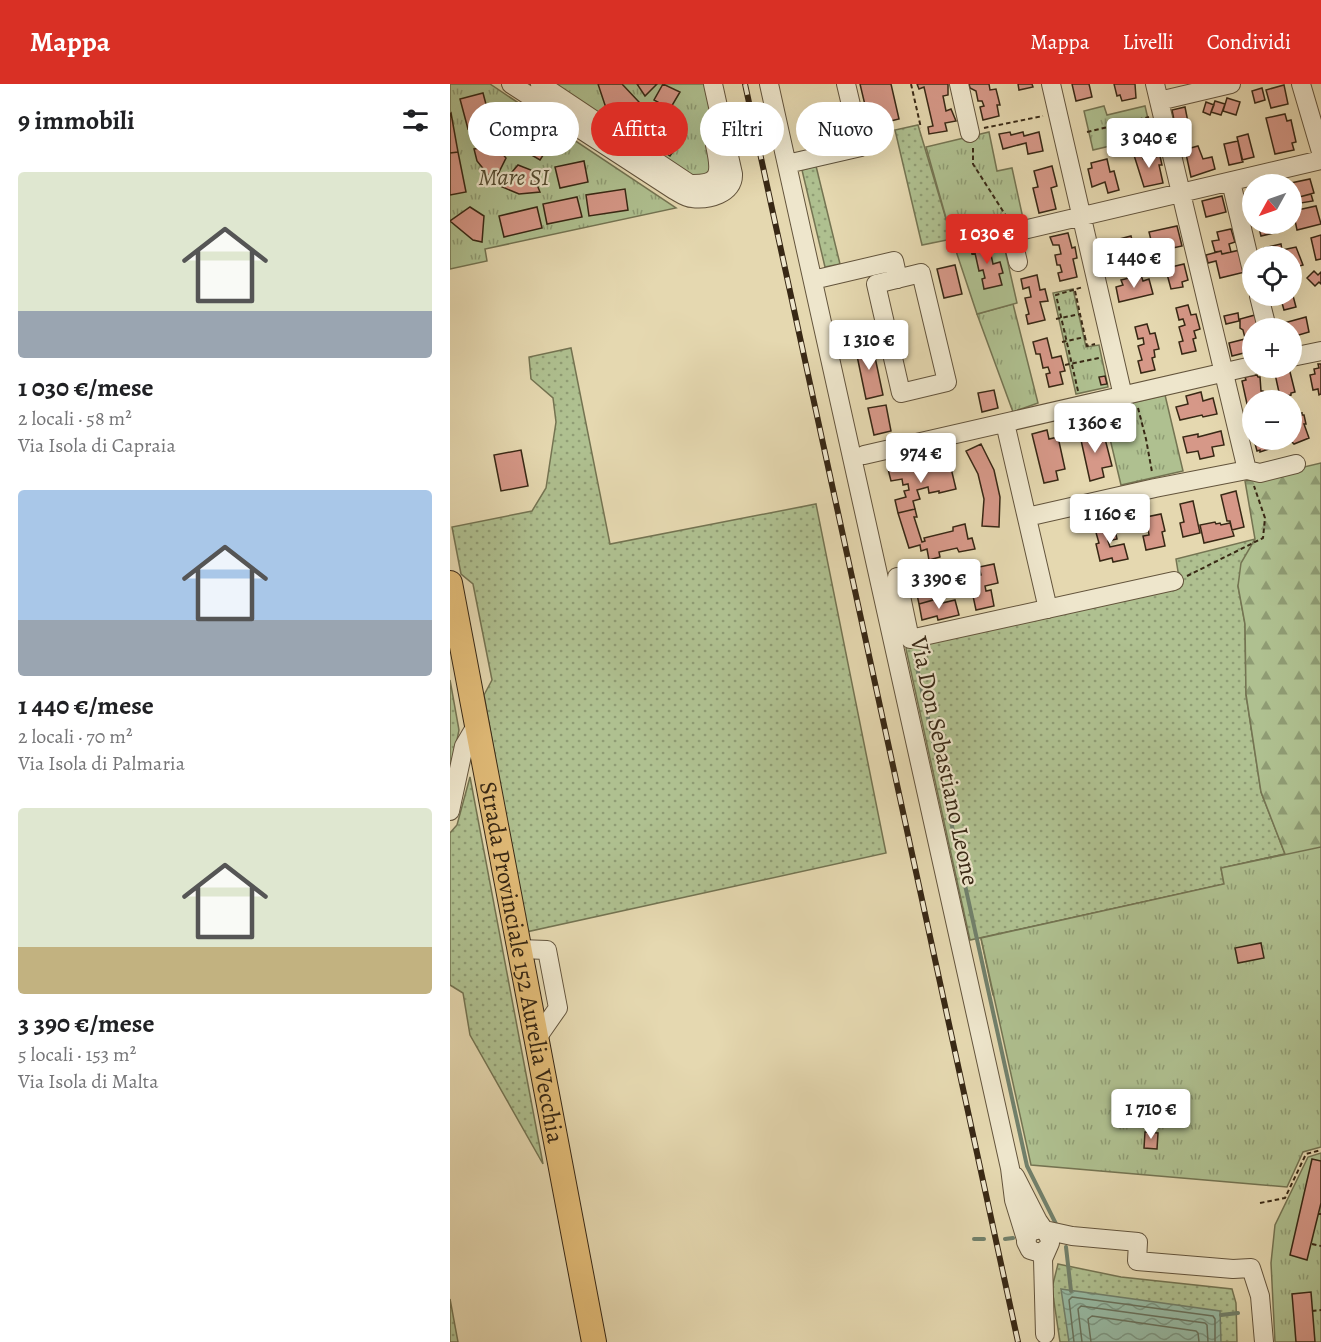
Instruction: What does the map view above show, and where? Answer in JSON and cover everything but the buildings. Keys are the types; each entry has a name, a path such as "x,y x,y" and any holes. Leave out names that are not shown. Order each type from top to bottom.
{"main road":[{"name":"Strada Provinciale 152 Aurelia Vecchia","path":"450,583 594,1342"}],"street":[{"path":"512,84 674,190 694,199 720,194 733,183 713,84"},
{"path":"540,84 690,184 708,183 714,180 720,167 702,84"},
{"name":"Via Don Sebastiano Leone","path":"770,84 1010,1168 1014,1200 1027,1243 1032,1280 1046,1338"},
{"path":"788,164 861,147 846,84"},
{"path":"959,84 973,136"},
{"path":"1051,84 1082,218 1128,394"},
{"path":"1301,84 1321,152"},
{"path":"1223,85 1157,93 1247,470"},
{"path":"1018,262 1011,233 1321,160"},
{"path":"1231,182 1246,246"},
{"path":"813,280 894,261 898,279"},
{"path":"921,273 947,382 902,393 876,284 898,279 921,273"},
{"path":"1302,355 1321,351"},
{"path":"864,455 1242,368"},
{"path":"1005,423 1048,609"},
{"path":"1027,517 1155,488 1247,470 1260,473 1296,464"},
{"path":"897,577 910,639 1174,581"},
{"path":"450,811 464,746 477,724"},
{"name":"Via Don Sebastiano Leone","path":"1010,1168 1046,1242 1043,1259 1046,1338"},
{"path":"1027,1243 1036,1253 1046,1242 1072,1236 1138,1242 1137,1262 1233,1269 1251,1268 1260,1296 1264,1342"}],"path":[{"path":"911,84 921,128"},
{"path":"1011,233 1006,214 973,164 973,136 1048,114"},
{"path":"1087,132 1149,117"},
{"path":"1062,342 1067,340 1084,337 1076,290 1056,295 1067,340 1078,394"},
{"path":"1056,319 1080,314"},
{"path":"1065,365 1104,356"},
{"path":"1128,394 1146,439 1155,488"},
{"path":"1174,581 1263,538 1265,518 1247,470"},
{"path":"1260,1203 1285,1198 1306,1154 1321,1150"},
{"path":"1312,1244 1321,1246"},
{"path":"1312,1311 1321,1310"}],"green space":[{"name":"Mare SI","path":"450,84 490,84 517,102 468,102 468,156 579,156 579,143 591,151 591,156 598,156 676,208 485,249 487,261 450,269"},
{"path":"527,84 709,84 713,102 700,102 700,156 725,156 729,173 716,189 657,156 688,156 688,102 591,102 591,120 579,113 579,102 559,102"},
{"path":"1104,106 1107,115 1145,106 1152,136 1093,150 1084,111"},
{"path":"918,125 952,239 922,245 895,130"},
{"path":"989,132 997,171 1012,168 1024,223 952,239 926,147"},
{"path":"816,166 840,264 825,267 802,170"},
{"path":"1000,228 1017,303 977,314 952,239"},
{"path":"1073,289 1086,347 1099,345 1108,387 1076,394 1053,293"},
{"path":"1013,304 1038,403 1013,412 977,314"},
{"path":"571,348 610,544 816,504 886,853 526,932 484,695 492,680 473,584 461,574 452,527 532,511 546,488 556,422 553,398 531,379 529,357"},
{"path":"1165,395 1183,471 1121,485 1106,422 1134,415 1131,403"},
{"path":"1321,463 1321,1117 993,995 981,938 1224,884 1221,868 1285,854 1261,792 1246,694 1245,624 1238,586 1241,563 1255,539 1245,481"},
{"path":"1255,539 1238,586 1245,624 1246,695 1261,792 1285,854 1222,868 1225,884 970,940 906,649 909,644 1180,584 1176,559"},
{"path":"450,680 459,730 450,775"},
{"path":"470,777 543,1164 470,1035 463,993 450,985 450,833 457,825"},
{"path":"1321,847 1321,1147 1303,1152 1287,1187 1031,1165 981,938 1224,884 1221,868"},
{"path":"1321,1153 1321,1342 1275,1342 1271,1263 1275,1225 1308,1157"},
{"path":"1058,1264 1121,1277 1232,1289 1236,1303 1237,1342 1060,1342 1052,1288"},
{"path":"450,1299 458,1342 450,1342"}],"water":[{"path":"1061,1289 1220,1311 1221,1342 1069,1342"}],"waterway":[{"path":"914,654 1027,1166 1056,1224"},
{"path":"1005,1239 1013,1238"},
{"path":"974,1239 984,1239"},
{"path":"1066,1247 1071,1291"},
{"path":"1221,1315 1238,1313"}],"railway":[{"path":"745,84 1018,1342"}]}
